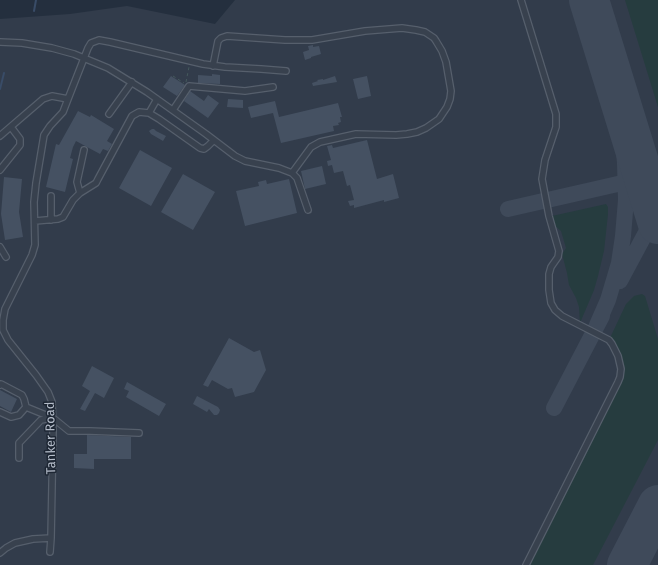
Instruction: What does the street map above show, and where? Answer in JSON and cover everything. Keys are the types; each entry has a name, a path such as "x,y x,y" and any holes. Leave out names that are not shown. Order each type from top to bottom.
{"street":[{"path":"522,0 556,114 556,127 546,155 542,179 549,216 559,251 558,257 551,267 549,274 551,303 555,310 562,316 609,340 618,356 621,369 618,382 526,565"},
{"path":"213,66 218,41 226,36 285,40 312,40 365,31 402,28 421,31 430,35 436,41 446,62 451,95 445,111 436,122 422,130 407,134 356,134 320,142 311,147 292,172"},
{"name":"Tanker Road","path":"50,552 53,418 52,402 48,392 34,372 8,340 4,333 3,326 3,315 5,309 34,250 34,202 43,139 46,131 63,112 89,46 94,42 102,40 213,66 286,71"},
{"path":"0,42 22,43 66,51 108,68 132,82 173,110 240,159 292,172 297,178 308,210"},
{"path":"109,114 132,82"},
{"path":"173,110 189,86 245,91 274,87"},
{"path":"0,136 43,99 52,96 68,99"},
{"path":"149,113 157,99"},
{"path":"35,221 58,219 63,217 73,200 80,193 96,183 132,116 139,112 149,113 200,148 204,149 214,140"},
{"path":"0,170 20,145 20,139 11,127"},
{"path":"80,193 77,182 84,150"},
{"path":"51,196 51,220"},
{"path":"0,247 6,257"},
{"path":"0,385 1,384 22,395 26,407"},
{"path":"26,407 53,418 68,431 139,433"},
{"path":"0,412 11,417 19,415 26,407"},
{"path":"19,458 19,443 41,420 53,418"},
{"path":"0,553 15,543 33,539 51,538"}],"path":[{"path":"188,74 189,67"}],"shaded area":[{"path":"235,0 658,0 658,565 0,565 0,19 70,14 127,6 215,24"}],"green space":[{"path":"625,0 658,0 658,107"},
{"path":"606,204 608,207 608,214 604,251 594,290 580,323 579,307 569,285 562,254 566,248 561,231 554,225 552,216"},
{"path":"642,294 645,296 658,339 658,440 593,565 527,565 623,372 610,338 626,304 634,296"}],"building":[{"path":"313,45 313,47 319,46 321,54 305,60 303,52 309,50 308,46"},
{"path":"212,74 220,75 220,84 198,83 198,75 212,76"},
{"path":"171,76 185,85 177,96 163,87"},
{"path":"335,76 337,82 313,86 312,83 318,81 317,80 323,80"},
{"path":"367,76 371,96 358,99 353,79"},
{"path":"190,91 204,101 208,95 219,103 208,118 184,101"},
{"path":"228,99 243,100 243,108 227,107"},
{"path":"275,101 279,117 338,103 342,117 340,117 341,122 338,123 339,125 333,126 334,131 281,143 273,113 251,118 248,107"},
{"path":"78,111 90,117 91,115 114,129 107,141 112,144 108,151 103,149 100,154 76,141 70,158 73,159 65,192 46,187 56,144 59,145"},
{"path":"152,129 166,136 163,141 151,134 149,131"},
{"path":"367,140 377,179 393,174 399,198 384,202 384,200 354,208 354,205 350,206 348,201 354,200 350,185 347,186 343,171 334,173 332,165 328,166 327,161 331,160 327,146 332,145 333,148"},
{"path":"140,150 172,168 151,206 119,188"},
{"path":"322,166 326,184 305,189 301,171"},
{"path":"183,174 215,192 193,230 161,212"},
{"path":"4,177 22,179 19,212 23,237 5,240 1,214"},
{"path":"289,179 297,213 245,226 236,191 259,186 258,182 266,180 267,184"},
{"path":"229,338 254,352 260,350 266,370 254,392 235,397 232,388 228,389 212,380 208,387 203,385"},
{"path":"92,366 114,378 104,398 95,393 85,411 80,409 90,391 82,386"},
{"path":"127,382 166,404 159,416 126,397 129,391 124,389"},
{"path":"0,390 17,399 11,412 0,406"},
{"path":"197,396 218,407 220,410 219,413 214,415 209,409 207,412 193,404"},
{"path":"87,435 131,437 131,459 94,459 94,469 74,468 74,454 87,454"}],"waterway":[{"path":"34,11 36,0"},
{"path":"0,89 4,73"}],"taxiway":[{"path":"597,325 608,300 619,263 626,200 623,140 607,57"},
{"path":"508,209 644,178"},
{"path":"620,281 658,210"},
{"path":"554,408 602,316"}],"runway":[{"path":"589,0 658,224"},
{"path":"627,565 658,505"}]}
